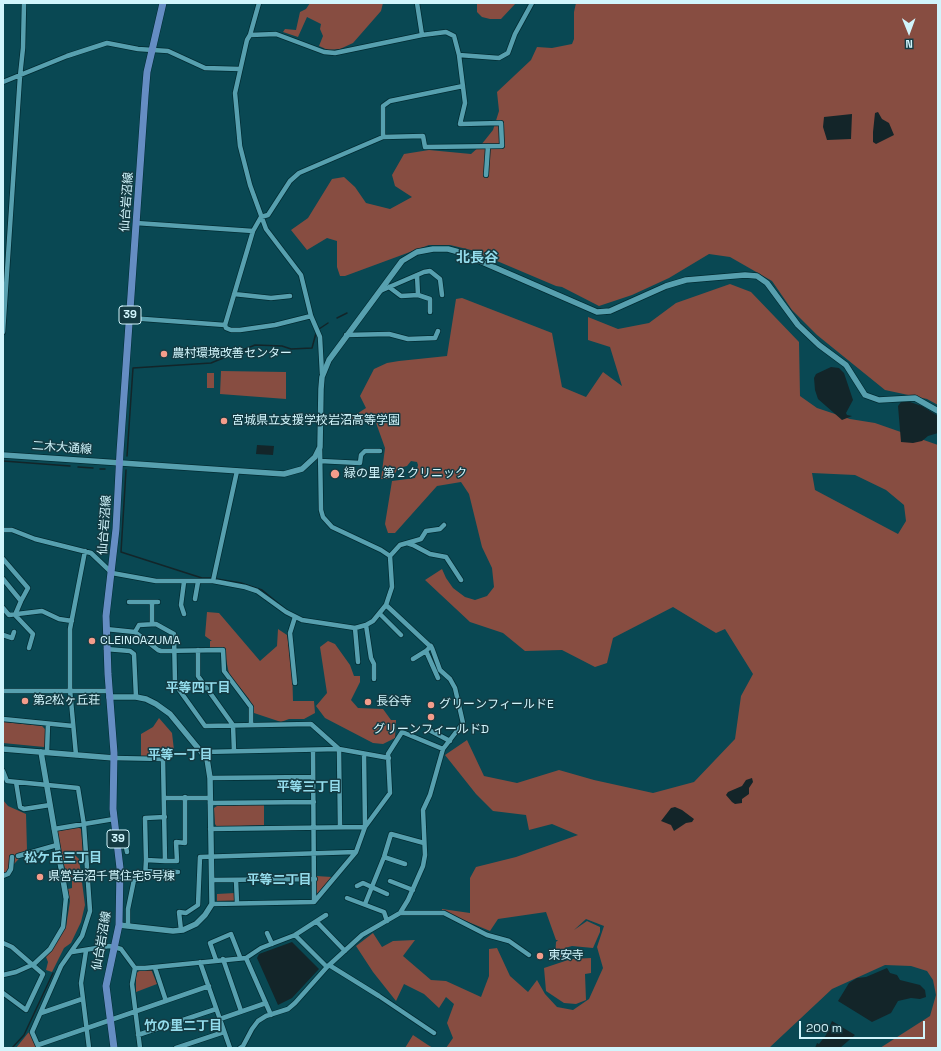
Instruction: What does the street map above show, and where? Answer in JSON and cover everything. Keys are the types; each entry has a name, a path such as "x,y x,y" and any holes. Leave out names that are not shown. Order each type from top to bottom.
{"main road":[{"name":"仙台岩沼線","path":"114,1048 107,978 119,925 120,868 112,793 114,758 106,649 107,602 112,573 116,529 119,463 145,96 152,49 163,3"}],"street":[{"path":"3,332 23,48 24,3"},
{"path":"259,3 250,35 247,40 235,93 240,146 248,179 266,229 302,275 311,316 320,337 322,377"},
{"path":"417,3 422,35"},
{"path":"459,55 498,58 508,53 515,34 532,3"},
{"path":"225,325 253,231 261,217 268,215 283,191 299,173 383,137 423,136 425,147 502,146 501,124 460,124 465,103 459,55 454,36 446,32 422,35 335,53 324,52 276,34 250,35"},
{"path":"3,82 67,56 107,43 138,49 168,51 205,68 240,69"},
{"path":"383,137 383,106 386,103 402,97 463,86"},
{"path":"486,175 488,146"},
{"path":"136,223 253,231"},
{"path":"322,377 329,360 346,335 396,269 407,258 423,250 438,248 460,252 597,312 610,311 674,282 745,275 757,276 767,282 798,325 820,345 846,365 865,395 879,400 915,398 938,411"},
{"path":"378,292 417,275 430,272 436,274 440,279 442,294"},
{"path":"417,275 418,295"},
{"path":"389,287 401,296 418,295 430,299 430,312"},
{"path":"234,294 271,298 290,296"},
{"path":"130,318 225,325 226,328 231,330 250,330 311,316"},
{"path":"346,335 389,334 408,339 435,338 438,331"},
{"name":"二木大通線","path":"3,455 284,474 295,472 308,465 320,447 322,377"},
{"path":"320,440 321,510 326,523 381,550 390,556"},
{"path":"320,461 360,463 361,455 365,451 380,451"},
{"path":"213,581 237,471"},
{"path":"3,530 12,530 34,539 91,553 112,573 156,581 213,581 240,586 257,591 295,617 315,624 355,628 366,625 380,614 386,605 392,587 390,556 400,545 421,539 426,531 440,529 444,525"},
{"path":"407,543 430,554 446,557 461,580"},
{"path":"76,755 70,690 70,629 85,551"},
{"path":"3,559 28,588 15,614"},
{"path":"3,579 21,601"},
{"path":"184,582 181,605 184,614"},
{"path":"195,599 198,582"},
{"path":"129,602 158,602"},
{"path":"152,602 152,624"},
{"path":"242,1047 258,1021 288,1009 328,966 362,935 400,913 413,890 423,866 423,810 430,795 443,749 463,723 455,688 450,679 440,670 430,646 386,605"},
{"path":"3,608 9,615 42,611 59,619 72,621"},
{"path":"15,614 33,634 29,648"},
{"path":"380,614 401,635"},
{"path":"295,617 290,634 295,683"},
{"path":"135,632 139,625 156,624 174,634 174,684 204,726 311,724 339,749 340,827"},
{"path":"366,625 371,658 374,664 374,679"},
{"path":"355,628 358,662"},
{"path":"106,629 135,632 158,650 223,650 224,671 250,707 251,726"},
{"path":"3,635 12,638 14,632"},
{"path":"413,660 430,646"},
{"path":"106,649 130,651 134,654 136,697"},
{"path":"198,650 198,676 233,725 234,751"},
{"path":"426,650 438,678"},
{"path":"3,691 70,690 136,697 156,704 170,714 203,752 209,764"},
{"path":"3,719 73,726"},
{"path":"3,975 16,972 34,964 50,949 63,927 66,897 46,784 44,752 48,724"},
{"path":"429,730 450,740"},
{"path":"212,904 314,902 356,852 365,827 390,793 388,754 402,732 443,749"},
{"path":"3,749 114,758 163,760 165,798 165,861"},
{"path":"203,752 339,749 389,758"},
{"path":"313,750 314,902"},
{"path":"119,925 181,930 201,920 212,904 209,764 210,756 216,752"},
{"path":"364,754 365,827"},
{"path":"3,771 7,781 78,788 84,825 90,911 82,936 61,966 32,1032 39,1047 86,1028 209,986"},
{"path":"210,778 313,777"},
{"path":"16,782 20,807 24,809 50,805"},
{"path":"165,798 185,797 210,801 314,802"},
{"path":"146,860 177,861 176,842 185,842 185,797"},
{"path":"128,926 128,909 134,880 145,879 145,818 165,817"},
{"path":"54,829 114,819"},
{"path":"210,829 365,827"},
{"path":"365,904 384,857 391,834 424,843"},
{"path":"118,842 125,842 127,852"},
{"path":"18,856 57,845"},
{"path":"181,930 179,912 186,913 198,905 200,857 211,855 356,852"},
{"path":"3,876 8,874 11,869 12,857"},
{"path":"384,857 405,864"},
{"path":"145,871 178,872"},
{"path":"212,880 315,878"},
{"path":"236,880 237,903"},
{"path":"390,881 413,890"},
{"path":"356,886 363,883 387,894"},
{"path":"347,898 384,912 387,921"},
{"path":"400,913 444,913 487,936 509,941 528,955"},
{"path":"246,958 254,951 295,935 326,915"},
{"path":"317,922 345,951"},
{"path":"267,933 272,944"},
{"path":"216,960 210,943 231,934 240,957"},
{"path":"295,935 328,966 379,996 434,1033"},
{"path":"3,943 12,947 34,964 43,974 26,1010 3,993"},
{"path":"72,952 86,951 109,946 114,947 121,949 135,968 132,984 140,1048"},
{"path":"86,951 81,983 89,1048"},
{"path":"135,968 155,968 240,957 246,958"},
{"path":"246,958 271,1015"},
{"path":"223,960 241,1011"},
{"path":"200,962 230,1048"},
{"path":"155,968 166,1001"},
{"path":"41,1013 82,1000"},
{"path":"220,1019 266,1003"},
{"path":"138,1035 216,1008"},
{"path":"176,1048 224,1032"}],"shaded area":[{"path":"310,3 383,3 381,11 353,43 340,49 328,50 319,46 323,36 320,29 321,24 307,17 298,37 283,32 285,29 296,30 300,12 306,9"},
{"path":"477,3 516,3 501,19 490,19 482,17 477,12"},
{"path":"576,3 938,3 938,405 927,399 885,390 817,335 792,310 772,281 730,257 709,254 669,278 632,295 599,306 562,287 556,286 471,250 450,245 429,245 345,276 340,276 337,267 337,241 327,238 307,250 291,230 308,218 332,179 344,177 355,187 366,203 390,209 412,197 395,186 392,175 404,154 429,150 471,154 481,145 493,130 499,111 497,92 531,60 537,47 552,48 572,44 574,39 574,12"},
{"path":"878,112 882,119 889,123 894,135 876,144 873,142 873,132 875,113"},
{"path":"852,114 851,139 827,140 823,127 824,117"},
{"path":"730,284 751,292 799,342 800,396 817,408 850,419 875,423 938,445 938,1048 880,1048 930,1016 936,995 933,980 927,971 911,966 885,965 832,989 769,1048 446,1048 453,1038 447,1023 454,1004 446,997 439,1008 424,994 404,984 396,1001 373,972 356,946 373,933 382,947 393,941 415,940 403,956 431,980 446,981 481,997 489,976 489,949 497,948 510,976 528,992 537,980 545,994 557,1007 573,1010 589,999 603,968 597,947 604,926 586,919 574,930 587,921 600,927 600,932 593,948 572,946 565,948 566,957 555,957 556,942 558,940 556,940 546,912 498,919 490,931 442,911 442,909 470,913 470,878 476,867 516,857 578,835 552,824 529,830 526,815 493,811 476,794 445,755 467,740 484,776 517,783 559,770 594,780 653,793 694,782 735,739 741,696 753,674 725,629 716,633 673,607 613,638 607,663 595,667 562,650 525,651 503,633 470,622 425,580 442,569 453,588 465,597 475,600 487,596 494,587 492,568 482,547 469,494 461,482 437,486 395,533 388,533 385,524 392,481 415,478 418,465 417,462 411,461 407,466 398,468 392,479 381,479 385,448 375,420 353,425 349,419 366,408 360,396 374,369 387,363 447,356 456,299 462,298 552,333 562,387 586,397 603,372 622,386 610,347 588,340 588,317 618,329 649,323 676,303","holes":["812,473 855,475 886,490 904,505 906,521 898,534 815,490"]},
{"path":"831,367 839,368 844,373 853,400 846,413 847,415 852,416 842,420 818,399 815,390 814,378 816,374"},
{"path":"221,371 286,372 286,399 220,394"},
{"path":"207,373 214,373 214,388 207,388"},
{"path":"907,401 922,406 938,416 938,433 928,436 922,441 913,443 901,442 898,406 901,402"},
{"path":"257,445 274,446 273,455 256,454"},
{"path":"207,612 219,613 260,661 277,646 278,629 287,635 292,666 293,701 314,701 315,713 304,719 289,719 281,722 254,713 249,699 229,674 224,649 210,648 210,641 212,641 205,636"},
{"path":"328,641 335,644 350,665 354,676 360,676 360,682 351,700 358,708 383,709 391,720 396,720 395,738 383,744 373,743 325,718 316,706 327,693 320,647"},
{"path":"159,718 172,733 174,750 163,757 141,757 141,734 153,727"},
{"path":"3,722 42,726 45,729 46,745 44,747 3,743"},
{"path":"752,778 753,782 749,788 749,794 742,799 742,803 735,804 732,802 726,795 728,792 742,786 746,780"},
{"path":"3,800 8,806 26,814 27,850 3,876"},
{"path":"264,804 264,825 217,827 215,824 214,808 217,806"},
{"path":"675,807 682,810 694,819 692,822 686,823 674,831 671,825 661,821 671,808"},
{"path":"78,827 81,829 83,854 77,855 72,852 79,859 85,905 81,922 71,943 64,948 52,972 46,970 48,962 46,957 66,927 70,901 68,889 72,888 72,877 67,877 57,836 58,831"},
{"path":"316,876 332,877 316,895"},
{"path":"235,893 235,902 217,902 217,894"},
{"path":"292,942 319,969 292,998 278,1005 257,958 259,954"},
{"path":"591,958 591,973 585,974 586,1000 576,1004 564,1003 546,991 544,968 571,959"},
{"path":"887,968 890,973 897,975 900,980 920,985 925,990 926,997 898,1001 891,1013 872,1022 838,1001 849,983 857,978 866,977"},
{"path":"151,969 157,984 136,992 136,973 141,970"},
{"path":"832,1021 855,1035 840,1048 815,1048 817,1043 819,1044 826,1035"},
{"path":"30,1032 37,1048 16,1048 28,1033"},
{"path":"413,1035 428,1045 433,1048 405,1048"}],"waterway":[{"path":"337,318 347,313"},
{"path":"319,329 328,323"},
{"path":"127,456 133,368 211,363 255,345 282,346 291,349 312,348 316,333"},
{"path":"3,461 70,466"},
{"path":"78,467 93,468"},
{"path":"100,469 105,469"},
{"path":"126,470 121,552 202,578 211,578"},
{"path":"217,579 241,583 262,590 284,608"},
{"path":"12,1048 24,1035 53,973"}],"place":[{"name":"農村環境改善センター","path":"164,354"},
{"name":"宮城県立支援学校岩沼高等学園","path":"224,421"},
{"name":"緑の里 第２クリニック","path":"335,474"},
{"name":"CLEINOAZUMA","path":"92,641"},
{"name":"第2松ヶ丘荘","path":"25,701"},
{"name":"長谷寺","path":"368,702"},
{"name":"グリーンフィールドE","path":"431,705"},
{"name":"グリーンフィールドD","path":"431,717"},
{"name":"県営岩沼千貫住宅5号棟","path":"40,877"},
{"name":"東安寺","path":"540,956"}],"district":[{"name":"北長谷","path":"477,258"},
{"name":"平等四丁目","path":"198,688"},
{"name":"平等一丁目","path":"180,755"},
{"name":"平等三丁目","path":"309,787"},
{"name":"松ケ丘三丁目","path":"63,858"},
{"name":"平等二丁目","path":"279,880"},
{"name":"竹の里二丁目","path":"183,1026"}]}
